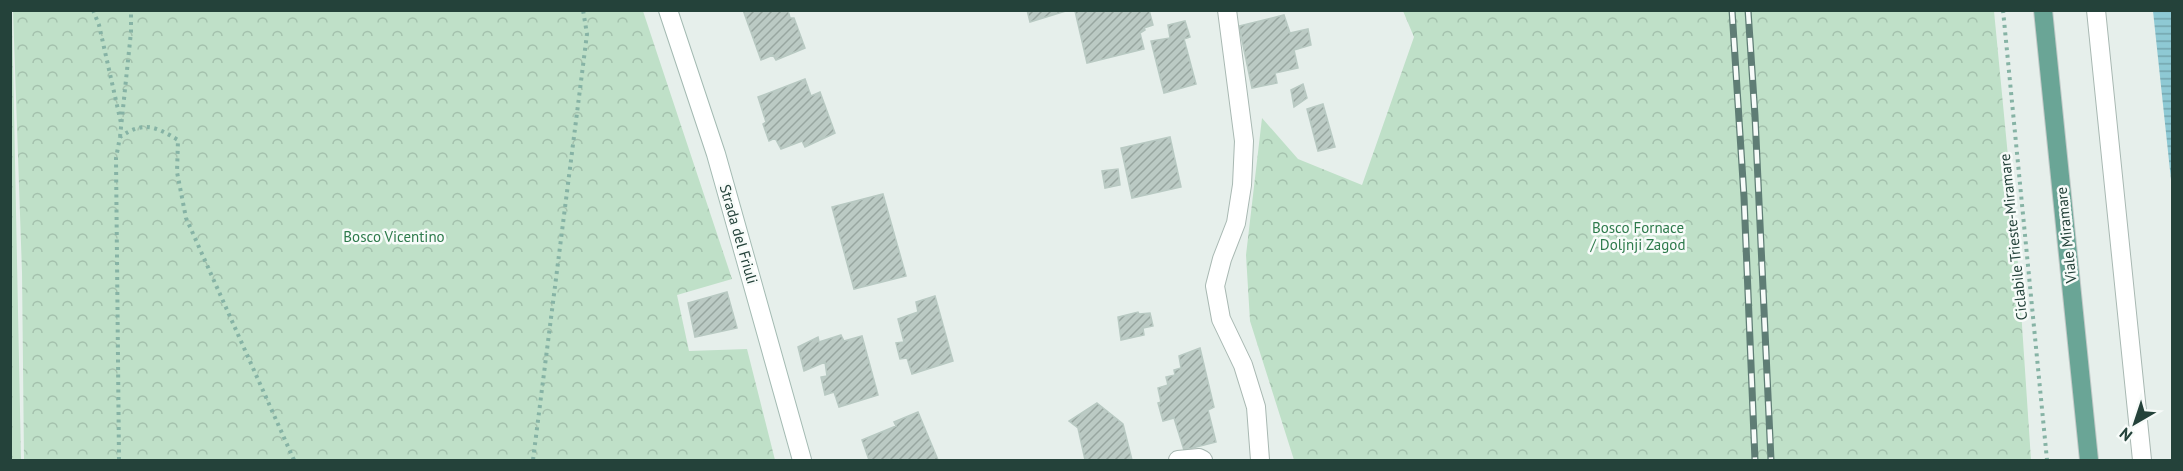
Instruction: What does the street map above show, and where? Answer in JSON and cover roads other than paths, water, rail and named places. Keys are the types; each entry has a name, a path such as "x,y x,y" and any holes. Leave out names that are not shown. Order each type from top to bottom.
{"main road":[{"name":"Viale Miramare","path":"2043,10 2089,460"}],"street":[{"name":"Strada del Friuli","path":"668,10 716,154 801,460"},
{"path":"1227,10 1242,119 1244,152 1236,223 1222,259 1215,286 1221,319 1243,365 1256,407 1260,460"},
{"path":"2096,10 2142,460"},
{"path":"1178,460 1199,458 1203,460"}],"water":[{"path":"2153,11 2172,11 2172,189"}],"railway":[{"path":"1732,10 1744,197 1755,460"},
{"path":"1748,10 1771,460"}],"park label":[{"name":"Bosco Vicentino","path":"394,236"},
{"name":"Bosco Fornace / Doljnji Zagod","path":"1638,236"}]}
